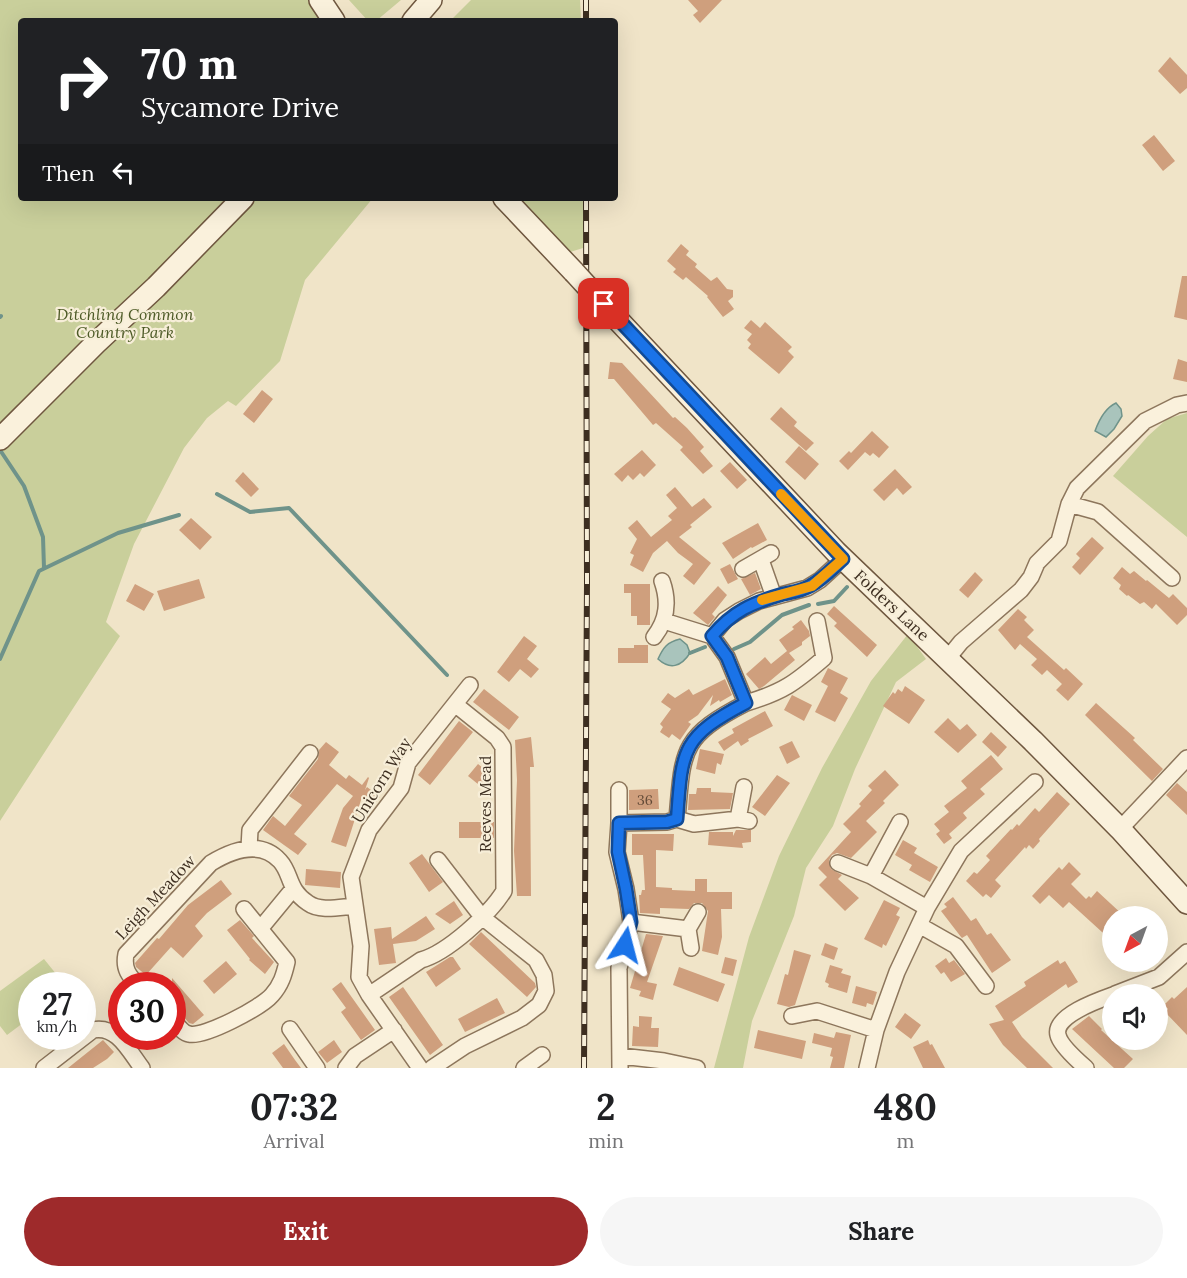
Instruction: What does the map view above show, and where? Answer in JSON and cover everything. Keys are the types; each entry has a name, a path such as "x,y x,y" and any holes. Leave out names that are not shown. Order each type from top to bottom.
{"main road":[{"path":"327,10 340,18"},
{"path":"0,439 156,287 240,201"},
{"name":"Folders Lane","path":"507,201 843,559 948,658 1120,829 1187,903"}],"street":[{"path":"948,658 961,642 1021,590 1031,577 1037,563 1059,542 1069,504 1077,489 1145,421 1177,405 1187,403"},
{"path":"1069,504 1098,512 1172,578"},
{"path":"743,569 766,556 774,597"},
{"path":"712,636 725,620 739,611 759,601 812,586 843,559"},
{"path":"654,637 664,621 667,603 662,581"},
{"path":"664,621 712,636 727,657 746,703"},
{"path":"677,819 681,768 691,743 702,729 746,703 773,695 788,687 824,658 817,621"},
{"name":"Unicorn Way","path":"420,1068 359,977 361,946 351,877 369,830 400,788 408,763 470,685"},
{"name":"Reeves Mead","path":"369,994 462,936 496,904 504,891 503,747 497,738 456,705"},
{"path":"310,753 250,830 249,848 268,852 280,861 293,890 309,904 324,908 354,906"},
{"path":"1120,829 1187,758"},
{"path":"867,1068 876,1030 897,972 927,908 961,851 1035,782"},
{"path":"619,823 667,822 677,819 694,824 743,820 744,787"},
{"path":"619,790 618,852 631,922 619,968 621,1062 646,1058 697,1068"},
{"path":"871,876 900,822"},
{"name":"Leigh Meadow","path":"128,972 124,963 126,954 211,863 227,853 249,848"},
{"path":"432,1068 465,1046 522,1018 539,1005 546,991 544,975 537,960 482,917 438,860"},
{"path":"838,863 871,876 927,908"},
{"path":"260,929 293,890"},
{"path":"186,1032 191,1035 206,1032 252,1011 271,997 282,981 287,962 244,909"},
{"path":"691,948 688,930 698,912"},
{"path":"631,922 688,930"},
{"path":"919,925 956,946 986,986"},
{"path":"1142,984 1159,977 1187,952"},
{"path":"1086,1068 1058,1038 1057,1031 1063,1022 1079,1008 1102,999"},
{"path":"792,1016 817,1011 876,1030"},
{"path":"44,1068 93,1030 102,1028 114,1032 142,1068"},
{"path":"290,1029 317,1068"},
{"path":"346,1068 355,1056 394,1030"},
{"path":"524,1068 542,1055"}],"green space":[{"name":"Ditchling Common Country Park","path":"0,0 309,0 323,18 18,18 18,201 371,201 305,280 280,361 236,406 228,401 207,418 184,448 134,544 106,622 120,636 0,821"},
{"path":"349,0 401,0 380,18 365,18"},
{"path":"471,0 580,0 581,18 453,18"},
{"path":"519,201 584,201 583,248 567,253"},
{"path":"1187,413 1187,537 1113,476 1148,436 1167,419"},
{"path":"908,634 926,659 896,682 855,769 833,826 806,868 794,916 752,1021 743,1068 714,1068 749,937 779,856 822,768 871,681"},
{"path":"44,959 54,972 26,972"},
{"path":"18,978 18,1027 7,1035 0,1026 0,991"}],"water":[{"path":"1116,403 1121,409 1122,416 1106,437 1095,431 1103,415"},
{"path":"680,639 687,645 690,653 683,661 671,666 658,659 666,646"}],"building":[{"path":"688,0 722,0 700,23 693,15 698,11"},
{"path":"1170,57 1187,75 1187,88 1180,94 1158,71"},
{"path":"1154,135 1175,161 1163,171 1142,145"},
{"path":"681,244 689,251 686,255 697,264 695,267 711,281 717,277 727,289 733,290 733,297 728,301 734,309 723,317 708,296 686,277 683,280 673,272 676,269 667,261"},
{"path":"1182,276 1187,276 1187,320 1174,317"},
{"path":"751,320 760,328 765,322 792,347 788,351 794,357 779,374 748,348 751,344 747,340 752,334 744,328"},
{"path":"1178,359 1187,362 1187,382 1173,379"},
{"path":"610,362 622,363 673,418 675,417 687,428 704,447 700,451 713,466 703,474 680,450 683,447 656,423 653,425 614,379 608,379"},
{"path":"262,390 273,399 254,423 243,414"},
{"path":"781,407 797,422 794,426 814,443 806,451 770,419"},
{"path":"872,431 889,447 879,458 873,453 870,456 865,452 848,470 839,461 849,451 851,453"},
{"path":"799,446 819,464 805,480 785,462"},
{"path":"642,450 656,465 644,477 640,473 633,480 628,475 622,482 614,474"},
{"path":"730,462 747,480 737,489 720,471"},
{"path":"895,469 912,487 903,495 897,488 884,501 873,490"},
{"path":"243,472 259,489 251,497 235,481"},
{"path":"675,487 692,507 704,498 712,507 679,537 711,563 694,585 683,576 693,564 667,541 653,553 643,572 630,565 634,555 630,553 637,539 628,528 637,520 651,537 672,520 668,516 677,508 666,495"},
{"path":"191,518 212,537 200,550 179,530"},
{"path":"758,523 767,540 733,559 722,543"},
{"path":"1092,537 1104,548 1080,575 1072,567 1080,558 1076,554"},
{"path":"730,564 738,579 728,584 720,569"},
{"path":"1122,567 1130,574 1134,571 1169,598 1173,594 1187,608 1187,615 1177,625 1156,604 1152,609 1144,602 1140,604 1127,596 1119,589 1121,585 1113,578"},
{"path":"975,572 983,580 968,598 959,590"},
{"path":"755,573 761,589 750,595 741,579"},
{"path":"199,579 205,598 164,611 157,591"},
{"path":"135,584 154,594 144,611 126,601"},
{"path":"624,584 650,584 650,625 637,625 637,616 631,616 631,593 624,593"},
{"path":"718,586 727,595 712,614 715,617 708,625 693,613"},
{"path":"834,606 877,645 867,657 834,626 837,623 827,614"},
{"path":"1018,609 1027,617 1024,620 1034,630 1027,637 1083,684 1068,701 1056,690 1062,684 1047,670 1042,675 1031,665 1037,659 1020,644 1015,650 998,630"},
{"path":"801,620 810,636 802,642 802,645 789,653 795,660 759,689 746,674 765,657 771,664 787,651 779,640 794,629 792,627"},
{"path":"524,636 537,646 527,659 539,669 531,678 520,669 509,682 497,672"},
{"path":"634,645 648,645 648,663 618,663 618,648 634,648"},
{"path":"828,668 848,678 840,693 848,698 835,722 815,712 828,686 821,682"},
{"path":"725,679 732,695 710,706 713,695 698,715 688,722 691,724 680,740 672,734 669,738 660,732 663,727 660,724 671,709 661,702 668,693 675,698 689,689 693,695"},
{"path":"905,686 925,700 909,724 883,706 893,692 895,694 898,689 902,692"},
{"path":"484,689 519,717 509,730 473,702"},
{"path":"792,695 812,705 804,721 784,710"},
{"path":"1096,703 1135,738 1133,740 1163,769 1152,781 1085,715"},
{"path":"765,711 773,726 748,739 749,741 741,746 738,741 724,751 718,742 734,733 732,729"},
{"path":"948,718 960,730 967,724 977,735 958,753 934,732"},
{"path":"459,721 473,732 430,785 418,775"},
{"path":"991,732 1007,747 998,757 982,742"},
{"path":"531,737 534,767 530,767 531,896 517,896 514,851 517,780 515,740"},
{"path":"792,741 800,757 787,764 779,747"},
{"path":"326,742 339,752 329,765 346,779 349,775 362,785 368,777 365,790 367,787 380,797 373,806 362,797 346,847 331,842 343,808 353,796 337,784 294,834 307,844 298,855 263,830 273,816 285,826 302,805 289,796 318,759 319,750"},
{"path":"700,749 724,754 721,765 717,763 715,774 696,769"},
{"path":"991,755 1003,769 980,789 985,794 963,813 967,818 949,834 952,838 944,844 936,834 940,831 934,824 949,812 944,806 967,788 961,781"},
{"path":"478,764 493,776 484,789 468,776"},
{"path":"885,770 899,785 883,801 885,803 866,821 877,832 851,858 837,853 829,860 831,869 842,875 838,879 859,898 845,911 819,885 827,877 818,868 851,832 843,824 861,806 859,804 872,790 868,786"},
{"path":"777,775 790,783 765,816 752,807"},
{"path":"1177,783 1187,792 1187,815 1166,795"},
{"path":"697,788 711,788 711,792 733,793 730,809 688,810 689,794 696,794"},
{"path":"658,789 659,809 629,810 629,790"},
{"path":"1057,792 1070,804 1033,849 1029,845 1026,849 1025,847 995,880 1001,886 991,898 986,894 983,897 966,881 974,872 977,874 990,860 986,856 1011,829 1017,824 1019,826 1035,808 1039,812"},
{"path":"459,822 494,822 494,838 459,838"},
{"path":"736,830 751,830 751,842 742,843 743,848 708,845 709,832 733,832 733,836"},
{"path":"632,834 674,834 673,851 656,850 656,887 695,891 695,879 707,879 707,892 732,892 732,909 721,909 722,937 718,955 702,951 708,911 702,903 694,903 689,909 660,908 660,914 640,913 639,895 642,890 645,890 643,855 632,855"},
{"path":"903,840 917,848 914,853 938,867 930,882 909,870 912,865 895,855"},
{"path":"422,854 443,882 429,892 409,863"},
{"path":"1069,862 1081,874 1071,884 1086,899 1089,896 1091,898 1097,891 1113,906 1102,906 1102,932 1069,902 1063,908 1049,895 1040,904 1032,896 1059,867 1062,870"},
{"path":"306,869 341,872 340,888 305,885"},
{"path":"221,880 232,894 207,913 195,926 203,936 183,958 171,947 149,972 142,972 135,963 188,905"},
{"path":"953,897 971,921 976,918 987,935 991,933 1011,960 992,973 967,935 962,938 941,911 947,907 944,904"},
{"path":"884,900 900,908 896,915 900,917 886,946 883,944 882,948 864,939"},
{"path":"454,901 463,915 450,924 435,914"},
{"path":"426,916 435,929 416,941 393,944 396,963 379,965 374,929 391,927 392,939"},
{"path":"240,920 254,936 252,938 274,962 265,974 249,960 227,930"},
{"path":"481,932 535,983 536,987 527,997 469,944"},
{"path":"646,934 663,936 647,982 657,984 653,1000 639,996 641,991 630,988"},
{"path":"825,943 838,948 834,960 821,955"},
{"path":"794,950 811,955 795,1005 789,1007 777,1004"},
{"path":"453,957 461,969 436,987 426,972"},
{"path":"725,957 737,960 733,976 721,973"},
{"path":"946,958 949,963 954,960 965,974 951,982 944,972 941,974 935,966"},
{"path":"1058,960 1060,964 1065,961 1078,982 1068,988 1066,984 1012,1022 1022,1037 1053,1068 1027,1068 1003,1045 989,1024 1004,1020 995,1006 1026,986 1024,982"},
{"path":"226,961 237,974 214,994 203,981"},
{"path":"830,965 843,969 841,973 851,976 847,993 828,987 829,984 825,982"},
{"path":"679,967 725,984 718,1002 673,985"},
{"path":"341,982 375,1030 361,1040 341,1012 346,1008 332,989"},
{"path":"856,986 877,992 873,1005 867,1003 866,1007 852,1003"},
{"path":"403,987 443,1045 430,1055 389,997"},
{"path":"1187,987 1187,1035 1168,1015 1168,1001 1172,997 1174,999"},
{"path":"186,994 204,1015 193,1024 186,1020"},
{"path":"497,998 505,1013 465,1032 458,1019"},
{"path":"905,1013 921,1025 911,1039 895,1027"},
{"path":"639,1016 652,1017 651,1028 659,1028 658,1047 632,1046 633,1026 639,1027"},
{"path":"1089,1016 1102,1029 1102,1050 1123,1050 1133,1059 1124,1068 1114,1068 1072,1029"},
{"path":"758,1030 806,1041 802,1059 754,1048"},
{"path":"836,1032 851,1035 844,1068 830,1068 833,1057 830,1056 832,1048 812,1043 814,1033 834,1038"},
{"path":"103,1040 108,1045 108,1050 114,1052 93,1068 68,1068 90,1050 96,1050 96,1046"},
{"path":"334,1040 342,1052 327,1063 318,1052"},
{"path":"928,1040 945,1068 923,1068 913,1047"},
{"path":"284,1044 301,1068 283,1068 272,1053"}],"waterway":[{"path":"0,450 24,486 43,537 44,568"},
{"path":"217,494 250,512 289,508 447,675"},
{"path":"0,659 39,571 118,533 179,515"},
{"path":"818,604 834,601 847,587"},
{"path":"734,649 750,642 782,615 809,605"},
{"path":"690,653 705,647"}],"railway":[{"path":"586,0 586,18"},
{"path":"584,1068 587,582 586,201"}],"slow traffic":[{"path":"762,600 812,586 843,559 781,494"}],"route":[{"path":"604,304 843,559 812,586 759,601 739,611 725,620 712,636 727,657 746,703 702,729 691,743 681,768 677,819 667,822 619,823 618,852 631,922 625,945"}]}
